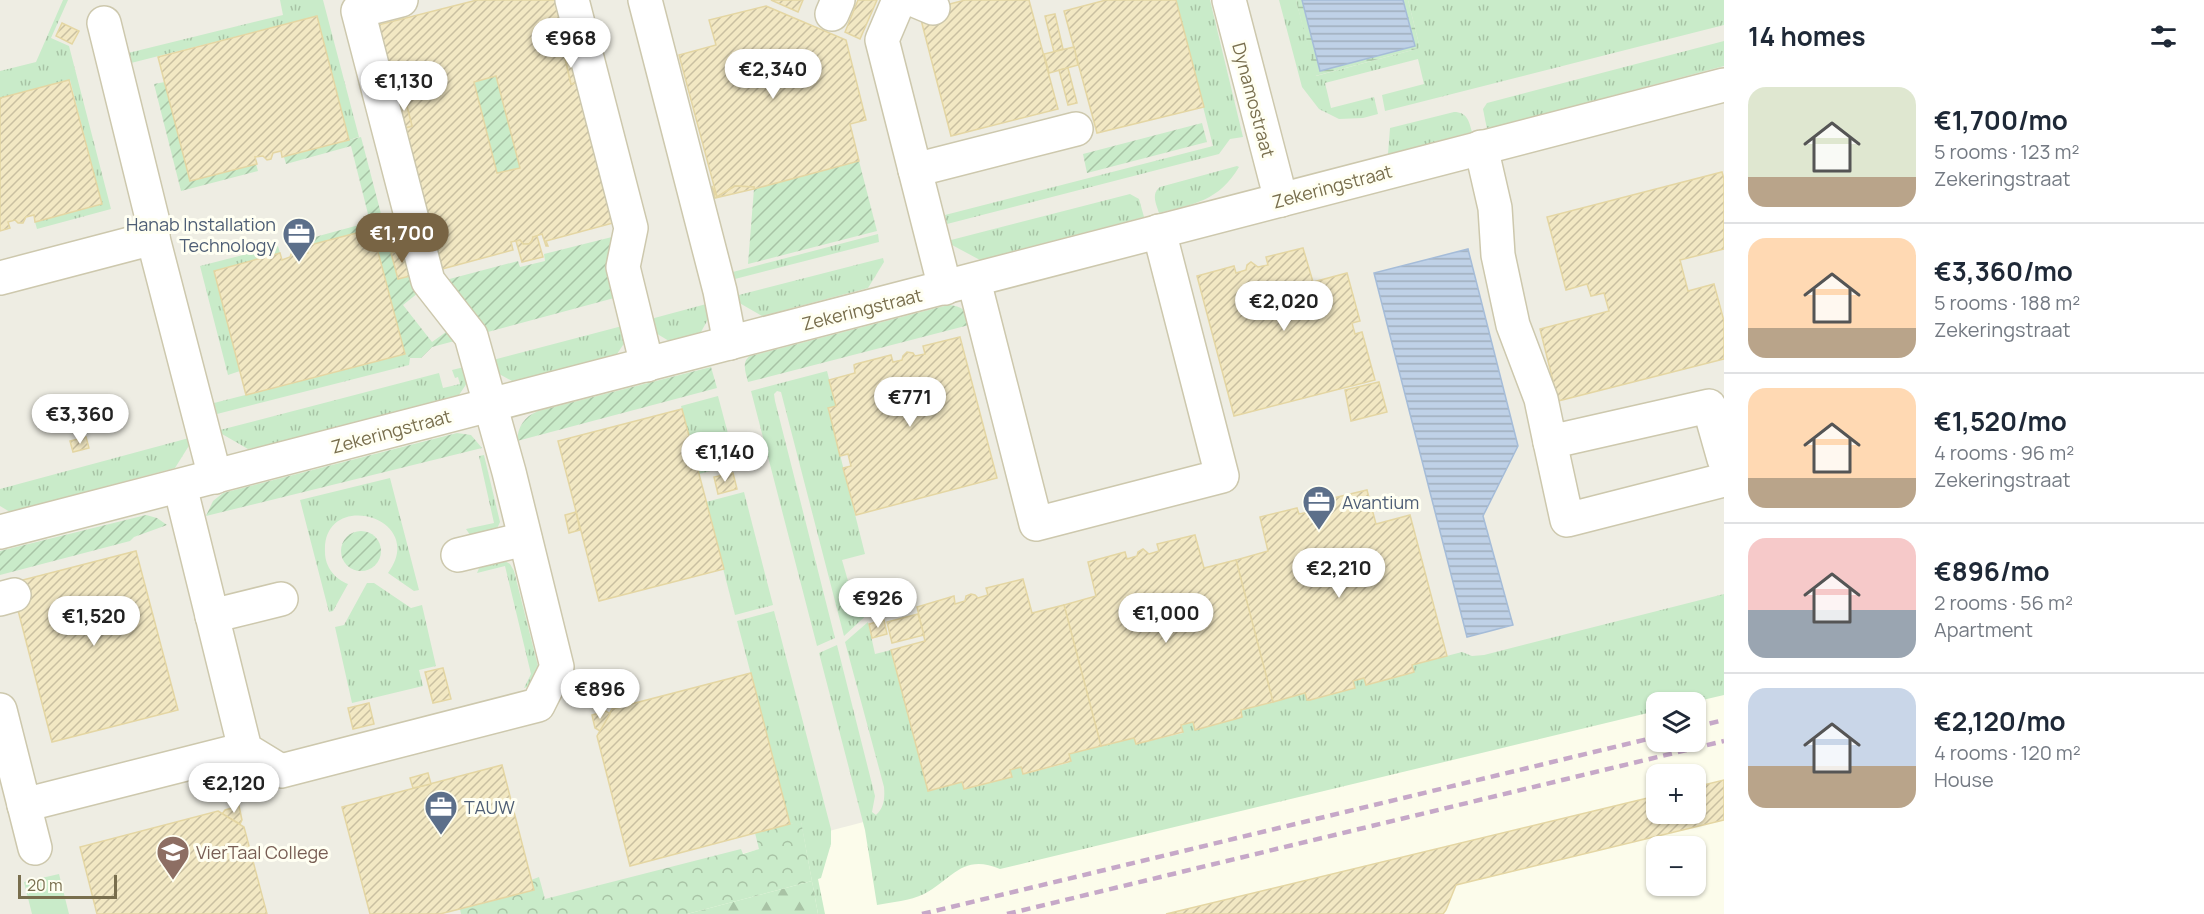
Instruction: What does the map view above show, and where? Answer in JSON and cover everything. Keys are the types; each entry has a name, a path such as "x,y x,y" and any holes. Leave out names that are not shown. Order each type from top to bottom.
{"street":[{"path":"180,486 245,749 281,771 538,705 557,667 525,539 471,336 428,281 358,11 400,0"},
{"path":"572,0 631,228 623,267 647,364"},
{"path":"645,0 720,291 730,343"},
{"path":"899,0 882,40 915,170 960,284 1036,524 1222,476 1159,231"},
{"name":"Dynamostraat","path":"1229,0 1281,200"},
{"path":"104,23 153,222 153,238 215,477"},
{"name":"Zekeringstraat","path":"0,532 1724,85"},
{"path":"915,170 1076,129"},
{"path":"1481,147 1495,208 1498,255 1513,325 1541,399 1567,520 1724,480"},
{"path":"0,278 153,238"},
{"path":"1550,442 1709,406 1724,459"},
{"path":"458,555 525,539"},
{"path":"212,616 281,599"},
{"path":"0,710 35,848"},
{"path":"24,805 245,749"}],"shaded area":[{"path":"0,0 1724,0 1724,597 512,914 0,914"}],"green space":[{"path":"63,0 68,0 51,38 69,46 111,209 37,229 35,222 102,204 70,80 0,98 0,71 36,62"},
{"path":"280,0 323,0 359,137 349,140 317,16 127,64 124,54 283,15"},
{"path":"1176,0 1210,0 1243,137 1230,139 1219,154 947,224 945,215 1213,146"},
{"path":"1279,0 1296,0 1316,76 1420,48 1408,0 1724,0 1724,25 1385,111 1382,95 1424,84 1418,59 1325,83 1331,108 1374,97 1378,114 1363,118 1339,119 1319,109 1302,87"},
{"path":"1296,0 1302,0 1321,71 1415,46 1403,0 1408,0 1420,48 1315,76"},
{"path":"1724,41 1724,66 1487,129 1483,109 1487,103"},
{"path":"496,76 520,168 497,173 474,82"},
{"path":"165,82 190,181 256,164 258,171 181,191 154,84"},
{"path":"1454,112 1465,115 1472,132 1388,154 1390,128"},
{"path":"1202,123 1207,142 1087,173 1083,154"},
{"path":"361,137 398,279 414,275 423,289 403,305 432,342 453,327 462,339 432,347 421,358 410,358 405,354 372,230 306,246 304,240 370,222 351,146 286,164 284,157"},
{"path":"859,161 877,231 748,264 754,189"},
{"path":"1239,167 1231,178 1214,194 1194,203 1159,213 1155,196 1160,187"},
{"path":"1130,194 1139,199 1144,217 980,260 952,245 951,240"},
{"path":"878,234 879,242 731,280 729,273"},
{"path":"620,235 618,297 484,333 442,281 518,261 520,267 545,261 544,254"},
{"path":"278,246 280,253 214,271 240,371 228,375 200,266"},
{"path":"883,258 884,262 868,288 762,316 736,301 735,296"},
{"path":"710,303 712,312 701,332 669,341 654,332 647,320"},
{"path":"948,305 964,310 973,324 748,382 745,364 750,356"},
{"path":"626,325 629,336 617,354 609,357 512,381 492,370 489,361"},
{"path":"405,354 410,358 409,365 217,414 214,403"},
{"path":"468,366 471,377 459,395 267,445 248,449 222,434 220,430 439,373 443,388 460,384 452,370"},
{"path":"711,367 717,388 517,441 523,423 538,411"},
{"path":"827,371 836,406 829,408 829,411 865,554 842,560 850,588 873,582 878,602 844,636 781,392 777,391 774,394 775,401 835,638 817,646 751,391"},
{"path":"718,396 736,464 699,474 681,406"},
{"path":"457,433 471,435 482,448 206,516 213,501 223,493"},
{"path":"189,438 190,444 175,468 10,512 0,506 0,489"},
{"path":"484,455 500,522 496,531 470,535 466,529 494,523 479,456"},
{"path":"390,478 419,590 414,591 388,573 397,553 395,537 385,525 371,518 354,516 339,520 329,532 325,552 327,563 335,576 348,584 333,611 329,612 300,500"},
{"path":"744,492 773,605 735,615 706,502"},
{"path":"146,515 157,518 167,525 134,537 130,541 0,575 0,551"},
{"path":"361,531 375,537 381,551 375,565 361,571 347,565 341,551 347,537"},
{"path":"500,558 510,564 514,571 538,666 538,675 530,686 524,688 531,674 505,566 477,573 480,566"},
{"path":"367,583 374,583 411,608 422,605 436,666 419,670 423,686 352,703 335,627 344,625"},
{"path":"1724,594 1724,695 1706,699 1706,692 1646,692 1646,713 1000,869 976,864 967,866 924,894 907,900 877,905 865,830 819,653 837,645 875,796 872,812 876,815 883,802 884,787 845,642 868,622 875,654 891,650 928,791 962,782 964,789 1011,777 1010,770 1021,767 1024,774 1068,763 1069,754 1134,738 1136,744 1183,733 1181,725 1193,722 1195,729 1242,716 1241,710 1305,693 1307,697 1355,688 1353,681 1364,678 1367,684 1411,673 1414,672 1412,665 1462,652 1472,656 1484,655"},
{"path":"774,611 831,829 831,844 821,878 818,879 825,914 818,914 801,822 790,824 737,621"},
{"path":"801,821 812,881 687,914 461,914 460,909 534,890 531,880 539,877 545,899 741,849 743,854 759,849 755,833"},
{"path":"59,874 69,914 32,914 24,882"},
{"path":"812,881 818,914 687,914"}],"water":[{"path":"1302,0 1403,0 1415,46 1320,71"},
{"path":"1468,249 1518,446 1483,516 1513,625 1467,637 1374,273"}],"building":[{"path":"477,0 557,0 571,53 564,54 571,84 579,82 613,223 546,241 548,246 542,234 533,237 529,244 523,244 520,240 511,242 513,250 442,269 405,128 412,126 404,95 397,98 378,25","holes":["496,76 520,168 497,173 474,82"]},
{"path":"771,0 803,0 798,12"},
{"path":"858,0 877,0 860,39 845,32"},
{"path":"965,0 1029,0 1058,109 951,136 919,12"},
{"path":"1106,0 1176,0 1204,107 1097,133 1064,11"},
{"path":"766,6 846,40 866,120 850,124 859,161 754,189 754,187 734,186 717,197 679,55 716,45 709,20"},
{"path":"1055,14 1063,49 1054,52 1045,16"},
{"path":"317,16 349,140 282,157 281,151 273,153 271,159 267,160 263,156 255,157 257,164 190,181 158,57"},
{"path":"62,23 79,31 72,44 56,36"},
{"path":"1074,47 1078,65 1049,73 1044,54"},
{"path":"571,53 579,82 571,84 564,54"},
{"path":"1068,68 1077,103 1068,105 1059,70"},
{"path":"69,80 102,204 35,222 34,215 26,217 23,223 15,220 8,222 10,228 0,231 0,98"},
{"path":"404,95 412,126 405,128 397,98"},
{"path":"1722,172 1724,179 1724,249 1680,260 1688,291 1714,284 1724,321 1724,359 1558,401 1540,329 1609,311 1604,293 1591,296 1587,284 1566,290 1547,217"},
{"path":"712,186 717,197 735,186 754,187 754,189 715,198"},
{"path":"372,229 405,354 246,395 214,271 280,253 282,260 290,257 292,252 300,255 308,253 306,246"},
{"path":"537,236 543,257 522,262 516,241 520,240 523,244 529,244 533,237"},
{"path":"1303,248 1313,282 1347,273 1360,321 1352,323 1355,334 1362,332 1375,380 1234,416 1197,276 1234,266 1236,273 1246,270 1247,265 1251,262 1258,267 1268,265 1266,257"},
{"path":"407,249 414,275 398,279 391,253"},
{"path":"960,337 997,478 856,515 843,468 851,466 848,454 840,456 828,408 836,406 829,380 855,373 854,365 856,364 891,355 893,362 902,360 907,352 915,356 925,354 923,346"},
{"path":"1379,382 1387,412 1351,421 1345,390"},
{"path":"682,409 724,569 599,601 558,441"},
{"path":"86,437 89,448 73,452 70,441"},
{"path":"733,473 737,489 718,494 714,477"},
{"path":"1367,490 1376,524 1410,515 1447,656 1412,665 1414,672 1411,673 1366,685 1364,678 1353,681 1355,688 1310,700 1307,700 1305,693 1273,702 1236,560 1268,551 1260,517 1297,508 1299,514 1309,512 1313,504 1318,505 1321,509 1331,506 1329,499"},
{"path":"576,512 580,530 569,533 565,515"},
{"path":"1195,535 1204,568 1236,560 1273,702 1241,710 1242,717 1195,730 1193,722 1181,725 1183,732 1136,744 1134,738 1101,746 1064,605 1096,596 1088,562 1125,552 1127,559 1137,556 1138,552 1143,549 1149,554 1159,551 1157,544"},
{"path":"136,551 178,710 52,742 11,583"},
{"path":"1023,579 1032,613 1064,605 1101,746 1069,754 1071,761 1023,774 1021,767 1010,770 1012,777 964,789 962,782 928,791 891,650 925,641 917,607 954,596 955,604 965,601 966,596 971,594 978,598 988,595 986,588"},
{"path":"918,614 924,635 892,643 887,622"},
{"path":"884,620 887,634 872,638 869,624"},
{"path":"443,668 451,699 433,703 425,672"},
{"path":"751,673 790,824 630,866 597,736 612,709"},
{"path":"369,703 374,724 353,729 348,708"},
{"path":"606,711 610,714 600,731 595,728 592,715"},
{"path":"502,765 534,890 440,914 370,914 342,807"},
{"path":"428,773 431,784 413,788 410,778"},
{"path":"1724,780 1724,820 1658,836 1646,836 1646,839 1456,885 1443,914 1166,914 1646,798 1646,824 1706,824 1706,784"},
{"path":"239,806 242,820 240,824 222,814 225,810"},
{"name":"VierTaal College","path":"218,811 244,827 267,914 97,914 80,847"}],"railway":[{"path":"1706,724 1724,720"},
{"path":"922,914 1646,739"},
{"path":"1007,914 1724,741"}],"place":[{"name":"Hanab Installation Technology","path":"299,263"},
{"name":"Avantium","path":"1319,531"},
{"name":"TAUW","path":"441,836"},
{"name":"VierTaal College","path":"173,881"}]}
